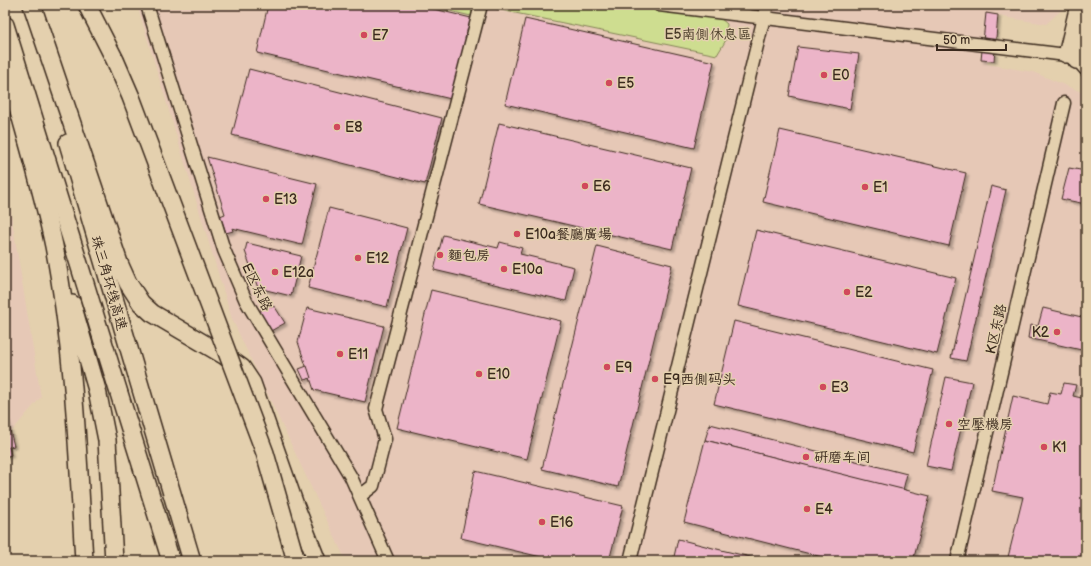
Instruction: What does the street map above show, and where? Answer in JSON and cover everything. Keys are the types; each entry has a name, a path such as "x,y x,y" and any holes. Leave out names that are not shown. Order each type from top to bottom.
{"highway":[{"name":"珠三角环线高速","path":"28,5 192,561"},
{"path":"32,5 119,263 128,283 141,303 152,314 225,356 242,368 252,383 295,506 317,561"},
{"path":"87,5 115,60 151,149 265,453 296,561"},
{"name":"珠三角环线高速","path":"5,24 172,561"},
{"path":"5,60 54,245 97,390 107,440 114,561"},
{"path":"54,245 67,329 72,378 84,561"}],"main road":[{"path":"1076,56 1078,5"},
{"path":"1076,56 1086,21"}],"street":[{"name":"E区东路","path":"147,5 224,250 246,301 351,477 388,561"},
{"path":"360,496 373,486 384,439 376,409 481,5"},
{"path":"659,5 766,11"},
{"path":"715,5 1076,56"},
{"path":"630,561 766,11"},
{"name":"K区东路","path":"957,561 1064,103"}],"shaded area":[{"path":"137,5 1067,5 1046,24 992,15 987,64 1033,72 1086,94 1086,561 346,561 232,319"},
{"path":"5,177 41,397 5,439"}],"green space":[{"path":"425,5 473,5 471,16"},
{"name":"E5南側休息區","path":"497,5 632,5 720,18 727,24 726,40 717,55 496,9"}],"building":[{"name":"E7","path":"268,5 417,5 471,18 451,99 257,53"},
{"path":"986,13 998,15 994,61 981,60"},
{"name":"E5","path":"525,19 714,62 694,148 505,104"},
{"name":"E0","path":"798,47 859,54 850,109 789,96"},
{"name":"E8","path":"249,69 442,118 425,184 232,135"},
{"name":"E6","path":"499,123 691,168 672,249 479,204"},
{"name":"E1","path":"780,130 966,173 949,246 763,202"},
{"name":"E13","path":"207,157 317,184 302,245 232,228 233,231 226,233 220,216 225,214"},
{"path":"1069,168 1086,171 1086,204 1061,199"},
{"path":"991,186 1006,190 966,361 951,358"},
{"name":"E12","path":"329,208 407,228 387,307 308,288"},
{"name":"E2","path":"756,230 956,278 937,354 738,306"},
{"name":"E10a","path":"443,235 498,248 500,242 522,248 520,254 574,267 566,301 434,270"},
{"name":"E12a","path":"247,243 301,256 291,296 258,288 245,251"},
{"name":"E9","path":"597,246 672,265 618,487 542,469"},
{"name":"E10","path":"431,290 561,321 527,459 397,428"},
{"path":"263,304 275,307 285,323 269,332 259,317"},
{"name":"E11","path":"307,308 384,326 365,402 314,390 298,342"},
{"name":"K2","path":"1043,308 1086,318 1086,351 1028,338 1030,325 1038,326"},
{"name":"E3","path":"734,321 933,370 913,452 714,404"},
{"path":"307,366 311,378 304,380 299,369"},
{"name":"空壓機房","path":"946,377 972,382 951,471 926,466"},
{"name":"K1","path":"1064,383 1076,385 1073,396 1086,399 1086,561 1007,561 1023,497 992,491 1013,396 1047,404 1050,392 1061,394"},
{"path":"7,419 14,446 9,447 11,455 5,457 5,420"},
{"name":"研磨车间","path":"710,424 907,474 903,490 705,440"},
{"name":"E4","path":"705,440 930,496 913,561 838,561 684,522"},
{"name":"E16","path":"475,471 623,506 609,561 558,561 461,538"},
{"path":"678,539 717,549 767,561 673,561"}],"place":[{"name":"E7","path":"364,35"},
{"name":"E0","path":"824,75"},
{"name":"E5","path":"609,83"},
{"name":"E8","path":"337,127"},
{"name":"E6","path":"585,186"},
{"name":"E1","path":"865,187"},
{"name":"E13","path":"266,199"},
{"name":"E10a餐廳廣場","path":"517,234"},
{"name":"麵包房","path":"440,255"},
{"name":"E12","path":"358,258"},
{"name":"E10a","path":"504,269"},
{"name":"E12a","path":"275,272"},
{"name":"E2","path":"847,292"},
{"name":"K2","path":"1057,332"},
{"name":"E11","path":"340,354"},
{"name":"E9","path":"607,367"},
{"name":"E10","path":"479,374"},
{"name":"E9西側码头","path":"655,379"},
{"name":"E3","path":"823,387"},
{"name":"空壓機房","path":"949,424"},
{"name":"K1","path":"1044,447"},
{"name":"研磨车间","path":"806,457"},
{"name":"E4","path":"807,509"},
{"name":"E16","path":"542,522"}]}
